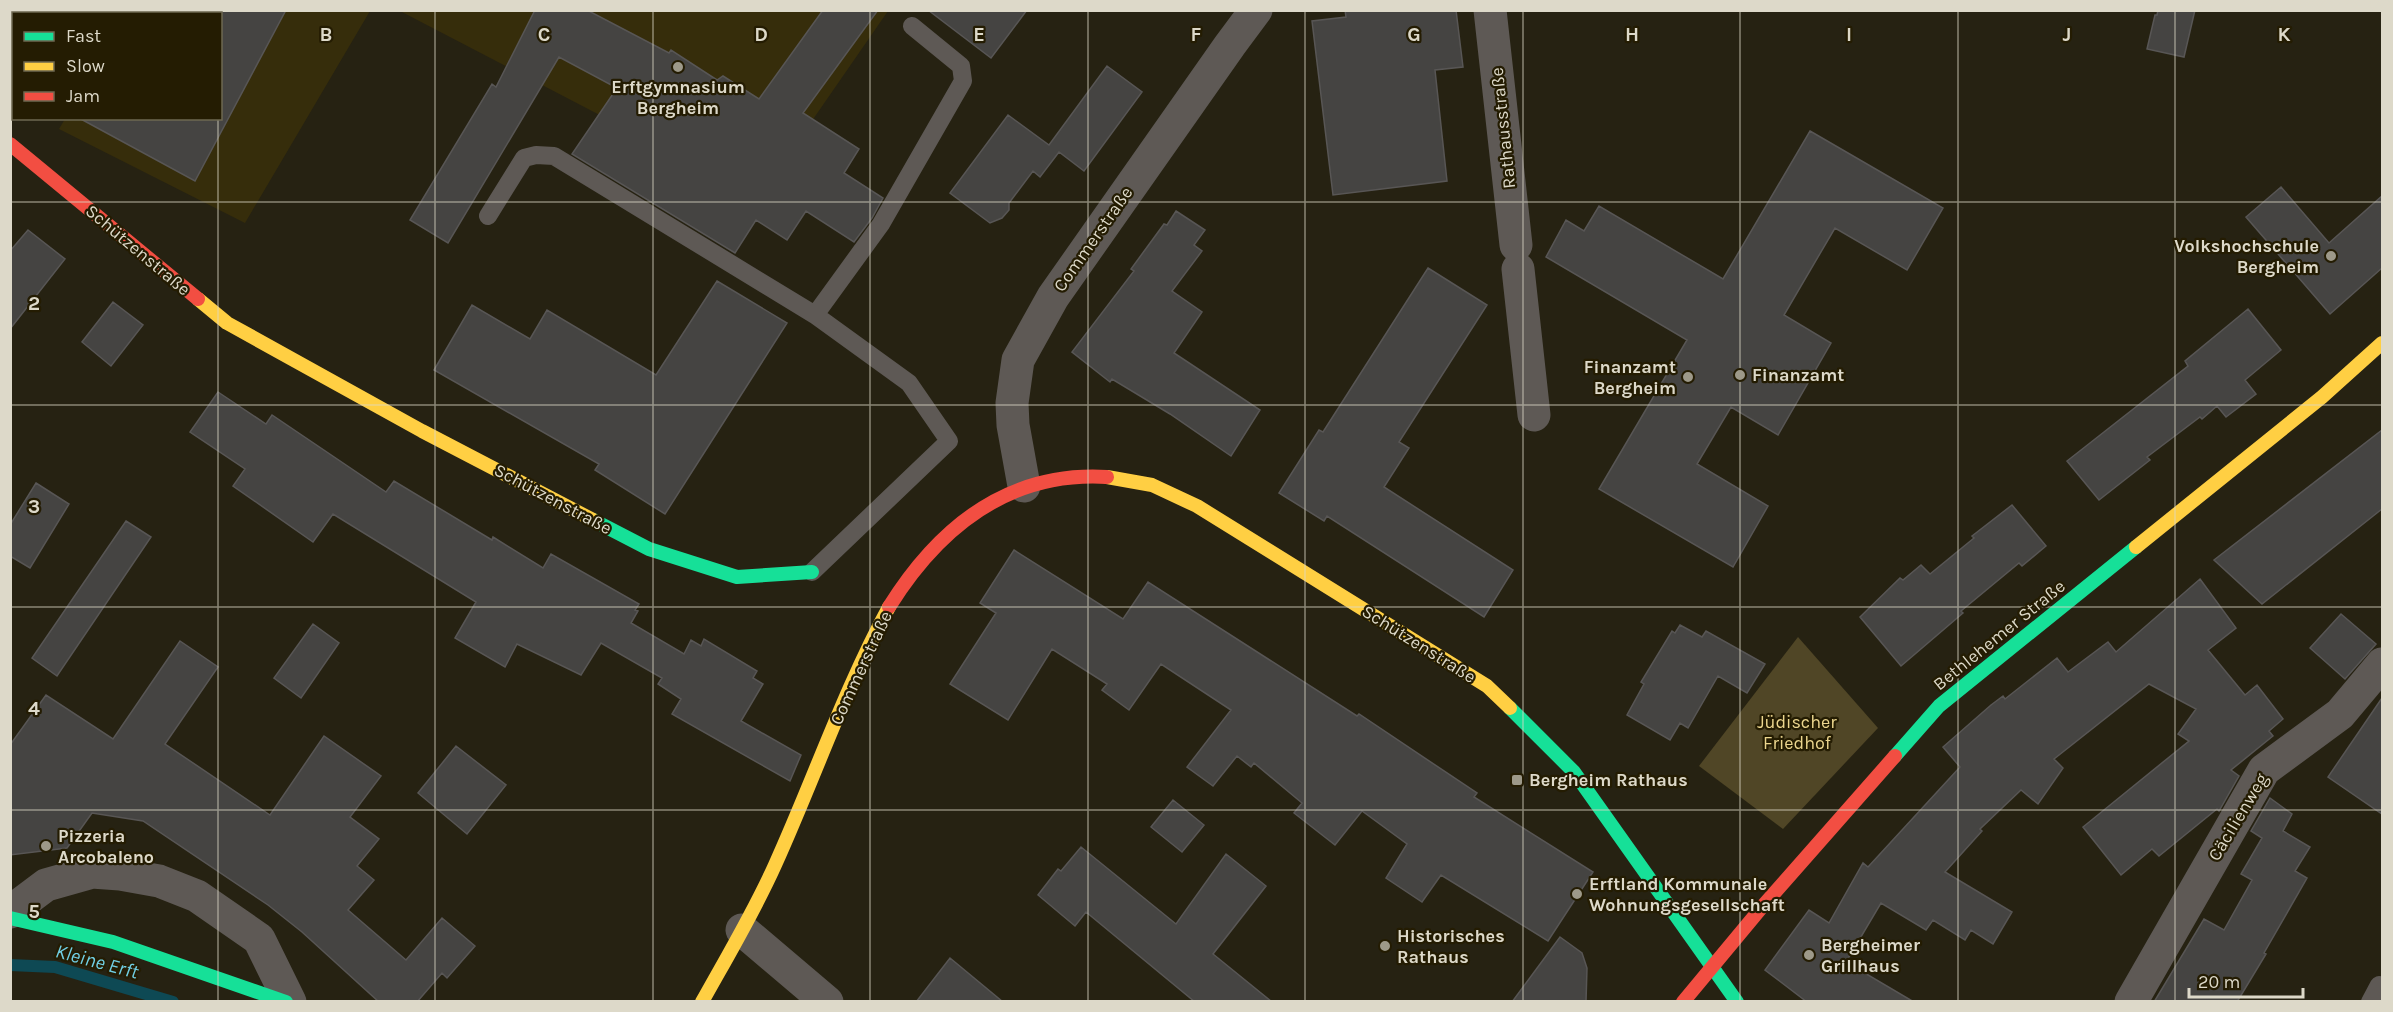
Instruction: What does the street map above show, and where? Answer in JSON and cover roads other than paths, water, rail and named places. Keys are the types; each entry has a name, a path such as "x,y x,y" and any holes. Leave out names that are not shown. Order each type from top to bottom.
{"street":[{"name":"Commerstraße","path":"702,1002 763,891 859,664 894,598 935,542 956,523 990,500 1024,486 1013,425 1012,403 1018,360 1053,297 1256,10"},
{"name":"Rathausstraße","path":"1490,10 1534,415"},
{"name":"Schützenstraße","path":"10,144 227,323 422,431 649,549 737,577 812,572"},
{"name":"Bethlehemer Straße","path":"1683,1002 1762,907 1939,706 2322,397 2382,343"},
{"name":"Schützenstraße","path":"1024,486 1070,477 1091,476 1119,478 1151,485 1197,506 1487,686 1574,772 1737,1002"},
{"name":"Cäcilienweg","path":"2131,1002 2264,770 2340,714 2382,663"},
{"path":"10,912 46,885 92,872 159,881 197,896 259,939 288,1002"},
{"path":"10,918 113,942 288,1002"},
{"path":"742,930 827,1002"}],"lane":[{"path":"488,216 524,158 536,155 554,156 815,315 881,224 963,81 962,66 912,26"},
{"name":"Schützenstraße","path":"812,572 949,441 909,383 815,315"},
{"path":"2370,1002 2379,985"}],"waterway":[{"name":"Kleine Erft","path":"10,965 55,967 173,1002"}],"place":[{"name":"Erftgymnasium Bergheim","path":"678,67"},
{"name":"Volkshochschule Bergheim","path":"2331,256"},
{"name":"Finanzamt","path":"1740,375"},
{"name":"Finanzamt Bergheim","path":"1688,377"},
{"name":"Bergheim Rathaus","path":"1517,780"},
{"name":"Pizzeria Arcobaleno","path":"46,846"},
{"name":"Erftland Kommunale Wohnungsgesellschaft","path":"1577,894"},
{"name":"Historisches Rathaus","path":"1385,946"},
{"name":"Bergheimer Grillhaus","path":"1809,955"}],"park label":[{"name":"Jüdischer Friedhof","path":"1797,732"}]}
